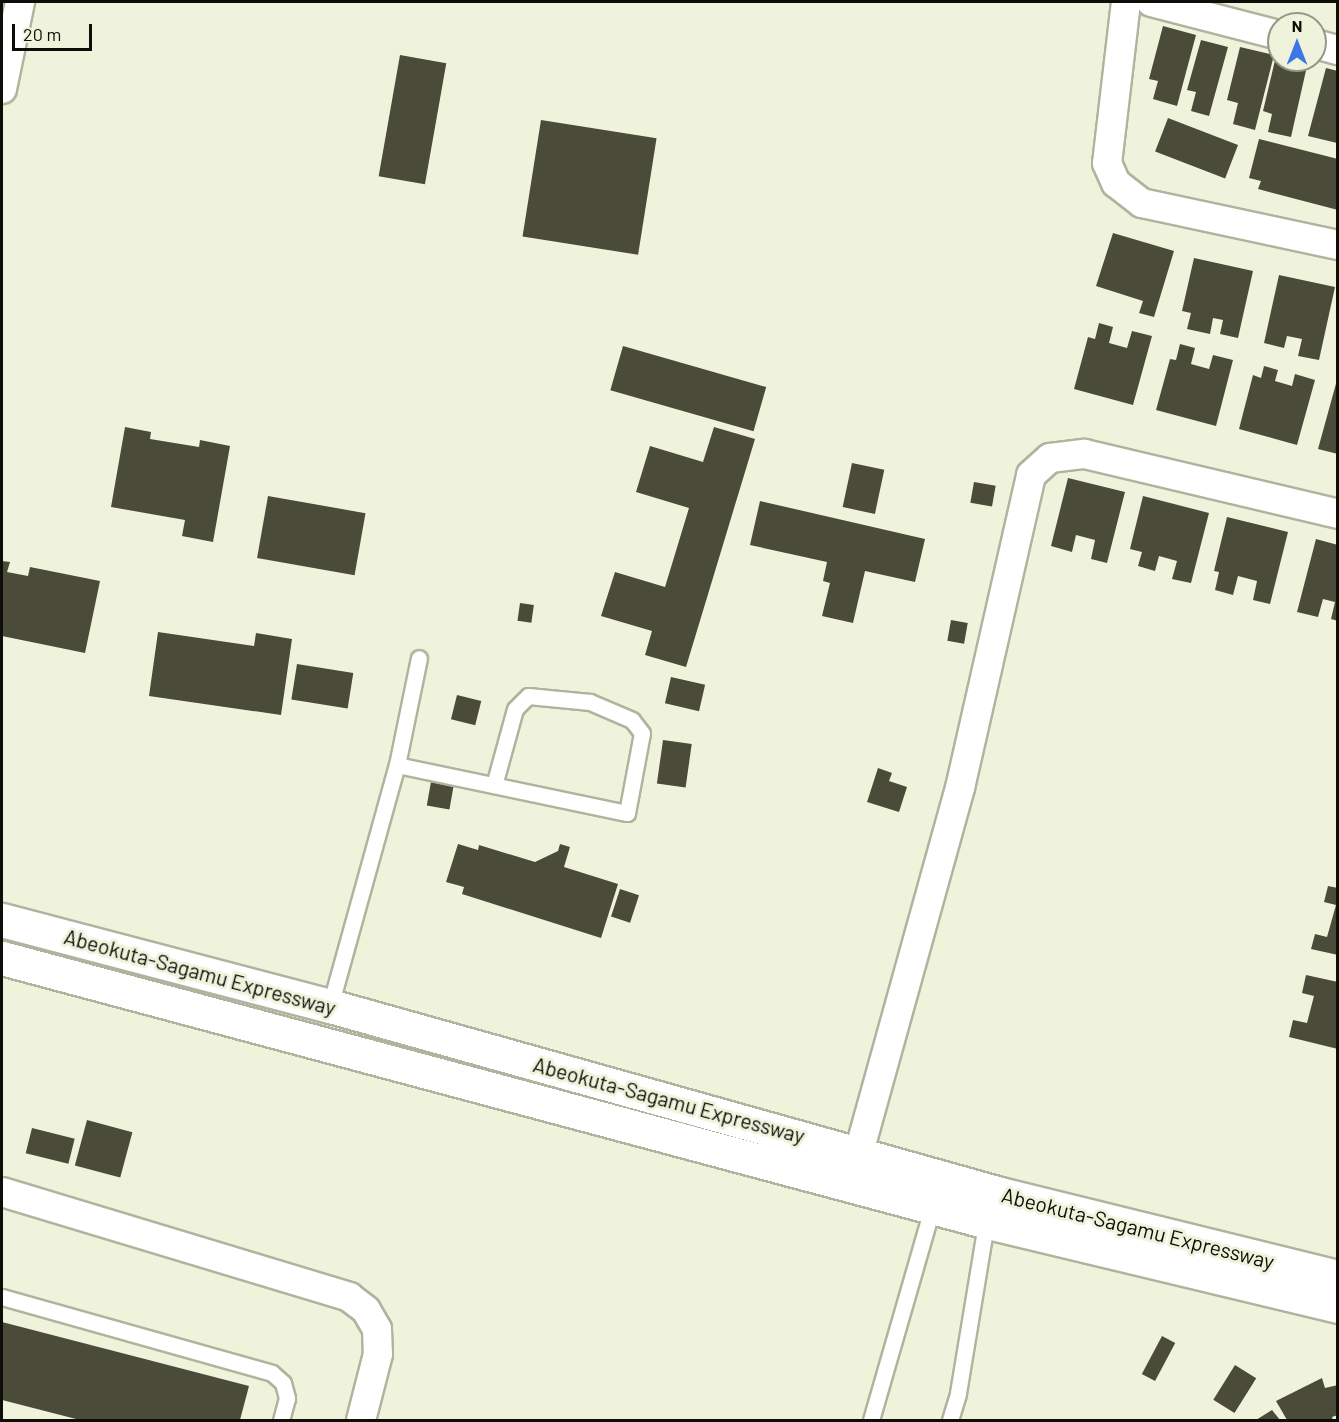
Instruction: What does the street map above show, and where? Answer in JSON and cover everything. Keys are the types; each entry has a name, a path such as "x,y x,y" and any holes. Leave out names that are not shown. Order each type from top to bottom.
{"highway":[{"name":"Abeokuta-Sagamu Expressway","path":"2,920 330,1006 859,1152 940,1193"},
{"name":"Abeokuta-Sagamu Expressway","path":"2,958 940,1193 1338,1306"},
{"name":"Abeokuta-Sagamu Expressway","path":"992,1207 1338,1277"}],"street":[{"path":"1125,2 1107,163 1116,183 1142,203 1338,245"},
{"path":"1151,2 1267,31"},
{"path":"2,89 12,12"},
{"path":"859,1152 960,788 1031,475 1050,458 1085,454 1338,514"},
{"path":"2,1192 349,1297 366,1310 377,1329 378,1354 361,1420"}],"lane":[{"path":"330,1006 397,765 419,658"},
{"path":"397,765 627,813 642,733 632,720 590,702 528,696 515,709 494,785"},
{"path":"871,1420 940,1193"},
{"path":"950,1420 958,1393 992,1207"},
{"path":"2,1297 272,1374 284,1383 287,1398 281,1420"}],"building":[{"path":"1163,26 1196,35 1177,106 1153,99 1158,81 1149,79"},
{"path":"1201,40 1228,47 1209,116 1191,111 1196,92 1187,90"},
{"path":"1240,47 1267,53 1267,72 1270,72 1255,130 1233,124 1238,103 1227,100"},
{"path":"400,55 446,63 425,184 379,176"},
{"path":"1327,68 1338,71 1337,143 1308,136 1325,72 1327,72"},
{"path":"1272,72 1306,72 1291,137 1268,132 1272,114 1263,111"},
{"path":"1168,118 1238,145 1225,178 1155,152"},
{"path":"541,120 657,138 638,255 523,237"},
{"path":"1259,139 1338,159 1338,210 1258,189 1261,181 1249,178"},
{"path":"1113,233 1174,251 1154,317 1139,313 1143,301 1096,286"},
{"path":"1194,258 1253,271 1238,338 1220,334 1223,320 1213,318 1210,334 1187,329 1191,313 1182,311"},
{"path":"1279,275 1335,287 1319,360 1298,356 1302,339 1287,336 1284,348 1264,343"},
{"path":"1099,323 1113,327 1109,343 1127,348 1132,331 1152,336 1133,405 1074,389 1088,337 1095,339"},
{"path":"1180,344 1195,348 1191,364 1209,369 1213,355 1233,360 1216,426 1156,410 1170,359 1176,360"},
{"path":"623,346 766,387 754,431 610,390"},
{"path":"1264,366 1278,370 1275,381 1292,386 1295,374 1315,380 1297,445 1239,429 1253,375 1261,378"},
{"path":"1338,380 1338,454 1318,449"},
{"path":"125,427 151,432 150,439 199,447 200,440 230,446 213,542 182,536 185,520 111,507"},
{"path":"714,427 755,439 686,667 645,655 652,631 601,616 615,572 665,587 689,508 636,492 650,446 703,462"},
{"path":"852,463 884,470 875,514 843,507"},
{"path":"1068,478 1125,492 1107,563 1091,559 1095,540 1076,535 1072,552 1051,546"},
{"path":"974,482 996,486 992,507 970,503"},
{"path":"268,496 365,513 355,575 257,558"},
{"path":"1143,496 1209,513 1191,583 1172,579 1177,561 1159,556 1155,571 1138,566 1142,552 1130,549"},
{"path":"760,501 925,539 915,582 865,571 853,623 822,616 830,583 823,581 827,562 750,545"},
{"path":"1227,517 1288,532 1270,604 1253,600 1257,581 1238,576 1233,595 1215,590 1219,572 1214,571"},
{"path":"1316,539 1338,545 1338,621 1331,619 1335,602 1323,599 1318,617 1297,612"},
{"path":"2,561 10,562 7,572 28,576 30,567 100,581 85,653 2,636"},
{"path":"520,603 534,605 531,623 517,621"},
{"path":"951,620 968,623 964,644 947,641"},
{"path":"158,632 254,646 256,633 292,639 281,715 149,696"},
{"path":"297,664 353,673 348,708 291,700"},
{"path":"671,677 705,685 699,711 665,703"},
{"path":"457,695 481,701 475,725 451,719"},
{"path":"663,740 692,744 686,788 657,784"},
{"path":"878,768 892,773 889,781 907,787 899,812 867,802"},
{"path":"432,776 455,780 449,810 427,806"},
{"path":"458,844 478,850 479,845 535,862 558,851 560,844 570,847 564,867 618,884 601,938 462,894 464,887 446,882"},
{"path":"1328,886 1338,888 1338,955 1311,949 1315,934 1327,937 1336,905 1324,902"},
{"path":"620,889 639,895 630,923 611,917"},
{"path":"1306,975 1338,982 1338,1049 1289,1037 1293,1020 1307,1023 1314,996 1302,993"},
{"path":"87,1120 132,1132 120,1178 75,1165"},
{"path":"32,1128 75,1139 68,1164 26,1153"},
{"path":"2,1322 249,1386 240,1420 80,1420 2,1400"},
{"path":"1162,1336 1175,1343 1155,1381 1142,1374"},
{"path":"1235,1365 1256,1378 1234,1413 1213,1400"},
{"path":"1322,1378 1325,1388 1338,1385 1338,1415 1332,1417 1333,1420 1287,1420 1276,1401"},
{"path":"1272,1410 1280,1420 1256,1420"}]}
